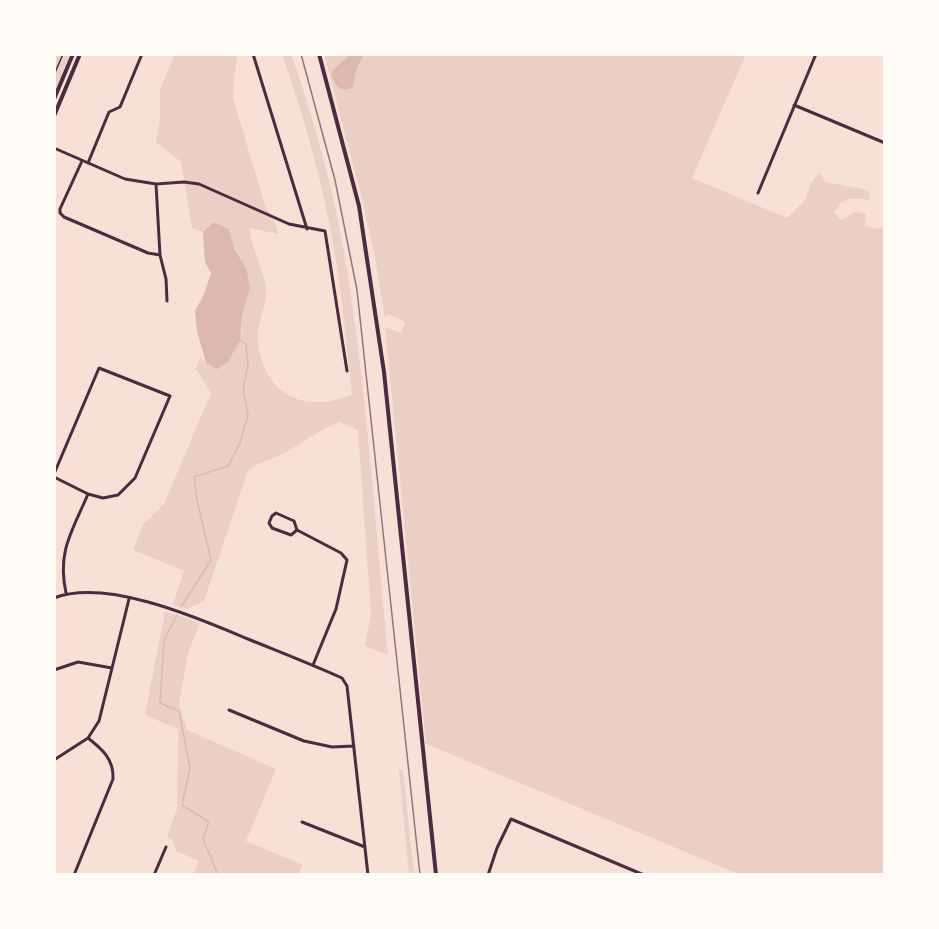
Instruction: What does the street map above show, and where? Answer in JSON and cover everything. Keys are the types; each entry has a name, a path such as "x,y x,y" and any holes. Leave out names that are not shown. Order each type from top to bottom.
{"street":[{"path":"54,99 73,54"},
{"path":"54,116 80,54"},
{"path":"88,163 109,112 120,107 142,54"},
{"path":"253,54 307,229"},
{"path":"319,54 359,206 384,372 436,875"},
{"path":"758,193 816,54"},
{"path":"794,105 885,143"},
{"path":"54,148 125,179 156,184 184,182 199,184 289,224 325,231 347,371"},
{"path":"82,160 60,208 60,213 64,217 148,253 160,255"},
{"path":"156,184 160,255 166,279 166,301"},
{"path":"99,368 170,396 135,477 118,495 103,498 88,494 54,475 99,368"},
{"path":"66,593 62,572 65,548 88,494"},
{"path":"297,530 291,535 272,528 269,523 276,513 294,521 297,530 341,553 347,560 331,622 313,665"},
{"path":"54,598 66,593 93,592 129,598 181,612 342,678 347,686 368,875"},
{"path":"54,760 88,738 101,715 129,598"},
{"path":"54,670 78,662 112,668"},
{"path":"229,710 304,741 332,747 354,746"},
{"path":"74,875 113,778 112,766 107,755 88,738"},
{"path":"488,875 497,848 511,819 644,875"},
{"path":"302,822 365,847"},
{"path":"154,875 166,847"}],"path":[{"path":"54,75 63,54"}],"shaded area":[{"path":"54,54 70,54 54,92"},
{"path":"175,54 236,54 233,98 265,205 276,225 278,234 250,228 266,290 258,335 262,361 267,373 283,392 294,398 325,402 352,395 337,264 325,203 310,142 282,54 291,54 326,170 340,229 350,288 367,425 388,655 365,646 371,614 358,430 339,422 283,454 248,470 204,601 187,609 173,604 184,571 133,550 143,525 164,504 211,393 196,369 200,357 206,363 242,333 242,316 250,288 247,270 234,248 229,229 215,222 203,232 192,228 181,162 156,142 160,119 160,89"},
{"path":"324,54 746,54 692,178 787,218 805,200 812,181 819,173 825,182 863,189 870,193 869,200 852,198 844,200 834,213 841,220 855,212 866,214 865,226 877,229 885,226 885,875 741,875 426,744 385,327 401,333 405,322 388,314 385,318 362,199"},
{"path":"351,54 364,54 356,70 353,87 341,89 336,85 331,74"},
{"path":"214,222 229,229 234,248 247,270 250,288 242,316 240,340 228,362 217,369 206,363 197,331 195,311 211,273 205,262 203,232"},
{"path":"165,611 200,623 188,653 179,704 187,730 276,769 246,841 303,865 298,875 193,875 199,861 176,851 172,839 167,836 177,809 178,729 145,715"},
{"path":"399,769 403,770 414,875 409,875"}],"waterway":[{"path":"181,607 211,560 194,477 228,466 240,443 248,415 243,389 248,365 246,344 240,340"},
{"path":"177,615 164,640 160,703 179,711 190,768 182,805 209,822 203,839 218,875"}],"railway":[{"path":"301,54 335,180 357,290 420,875"}]}
